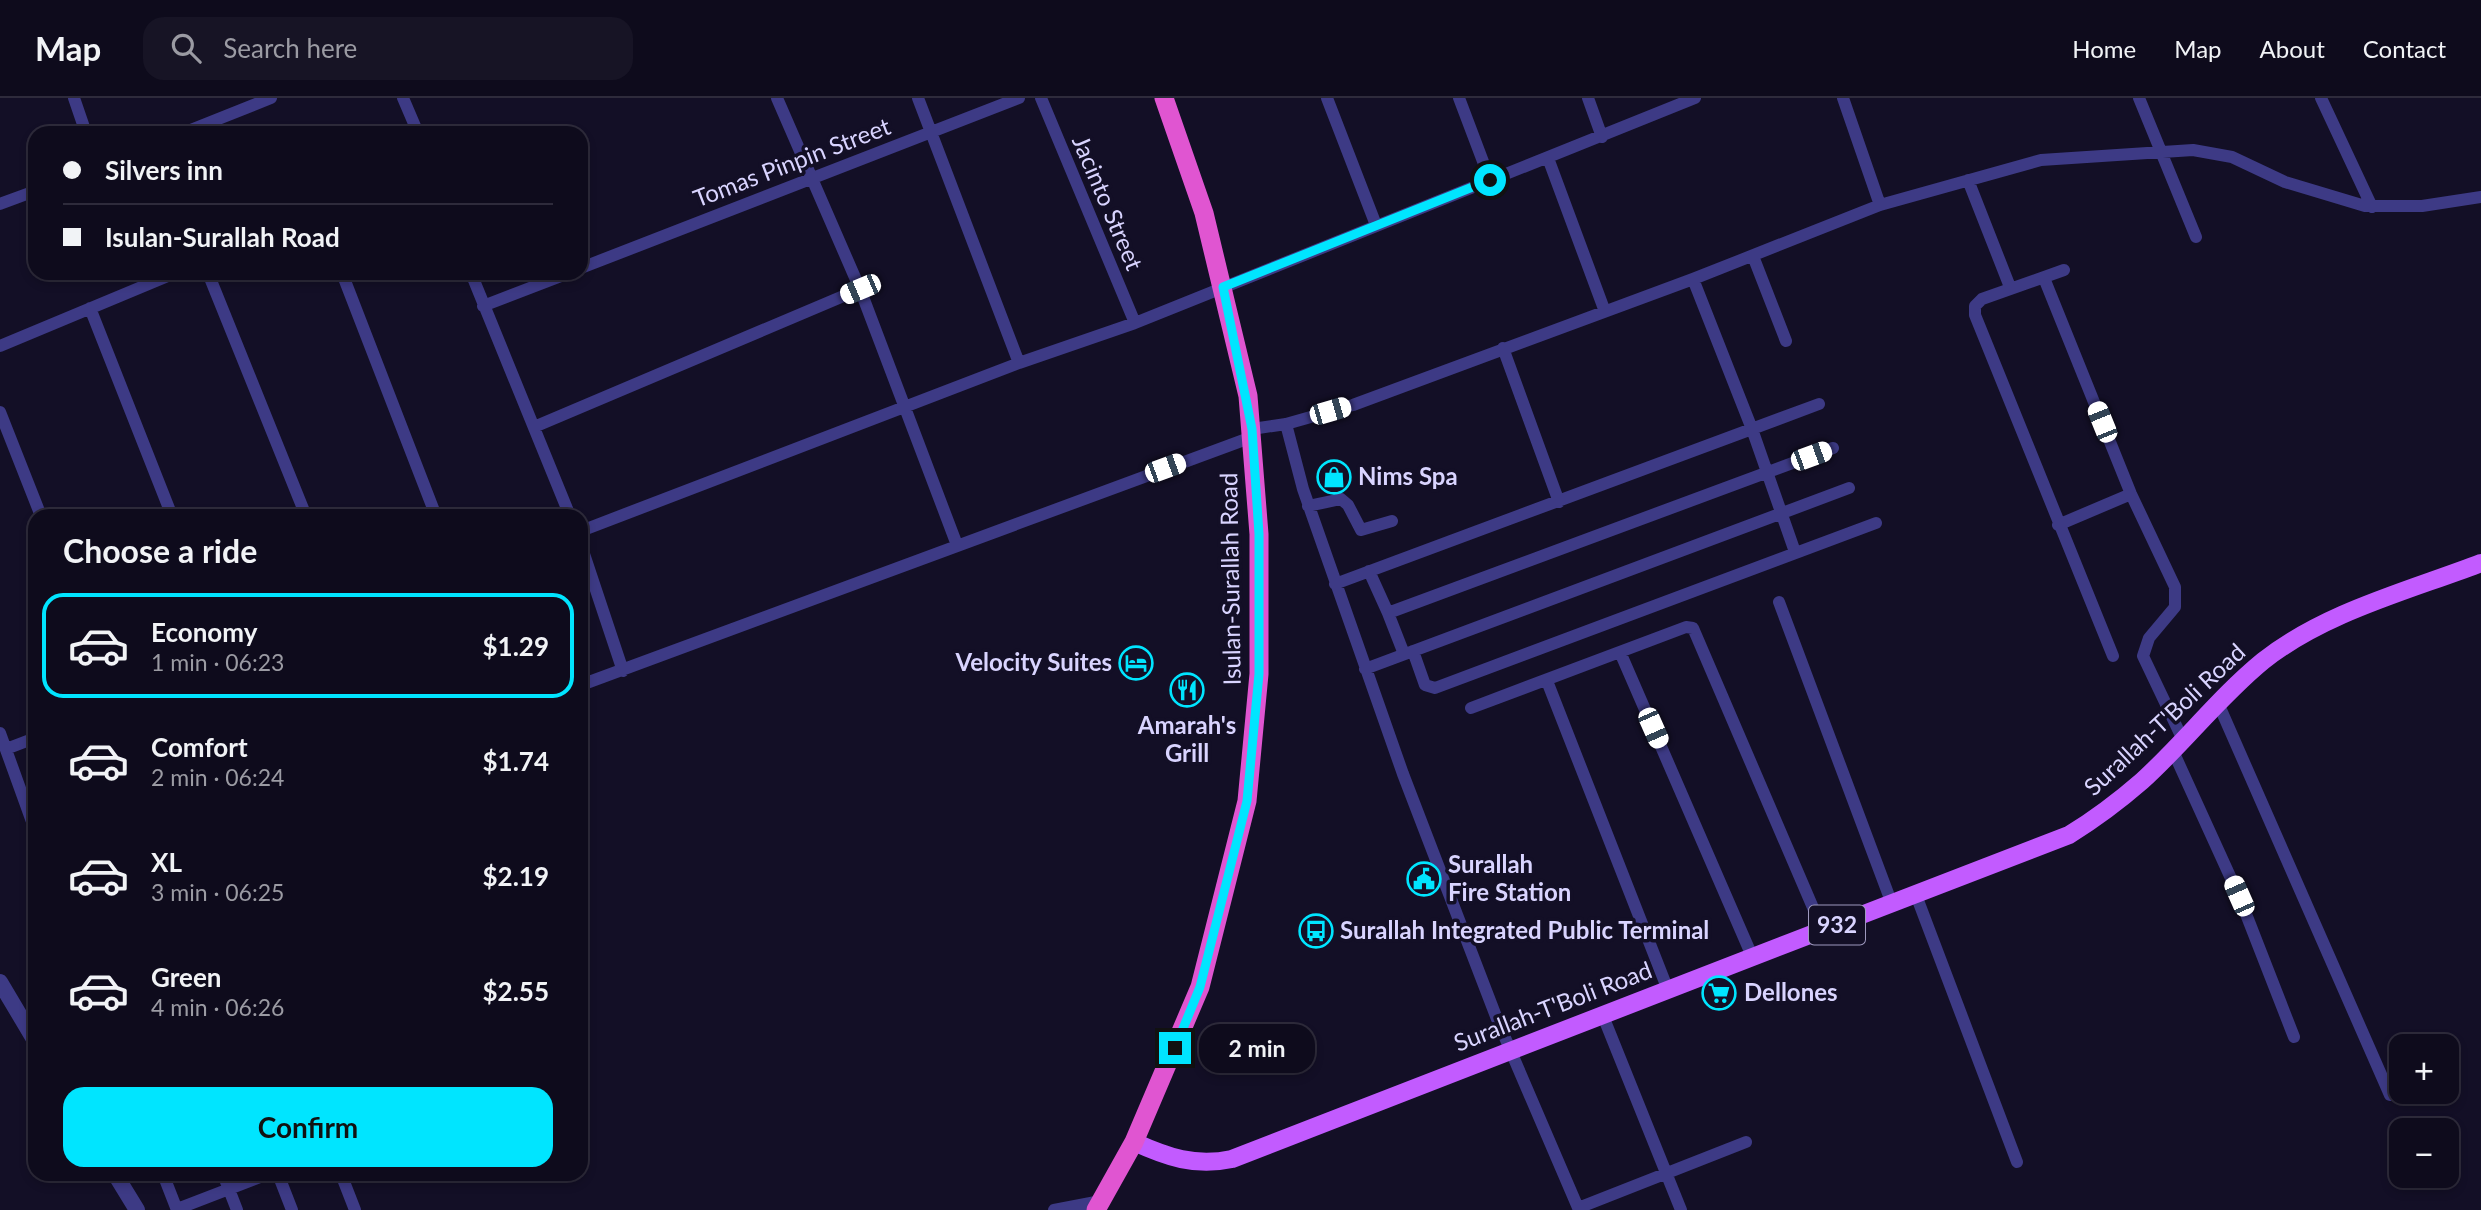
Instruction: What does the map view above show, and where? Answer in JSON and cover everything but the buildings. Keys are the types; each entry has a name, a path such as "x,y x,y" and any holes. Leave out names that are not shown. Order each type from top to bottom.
{"highway":[{"name":"Isulan-Surallah Road","path":"1099,1205 1134,1142 1200,987 1247,801 1259,674 1259,534 1252,433 1223,287 1201,201 1164,98"}],"main road":[{"name":"Surallah-T'Boli Road","path":"1134,1142 1193,1162 1212,1163 1232,1159 1511,1047 1602,1016 2069,835 2104,813 2263,661 2298,637 2335,619 2481,563"}],"street":[{"path":"74,98 84,126"},
{"path":"201,126 271,98"},
{"path":"403,98 415,126"},
{"path":"777,98 810,180 860,289 957,545"},
{"path":"918,98 1019,363"},
{"name":"Tomas Pinpin Street","path":"588,265 1018,98"},
{"name":"Jacinto Street","path":"1041,98 1135,323"},
{"path":"1327,98 1376,225"},
{"path":"1459,98 1490,180"},
{"path":"1588,98 1602,137"},
{"path":"588,528 1019,363 1135,323 1695,98"},
{"path":"1843,98 1880,205"},
{"path":"2139,98 2196,237"},
{"path":"2321,98 2372,206"},
{"path":"588,683 1252,433 1353,405 1604,309 1753,257 1880,205 2041,160 2193,150 2221,154 2325,196 2372,206 2422,206 2481,197"},
{"path":"1548,158 1604,309"},
{"path":"1968,180 2010,287"},
{"path":"0,204 28,194"},
{"path":"1753,257 1786,341"},
{"path":"2064,270 1982,299 1975,306 1975,315 2113,656"},
{"path":"2044,278 2131,494 2177,594 2175,607 2149,638 2143,656 2294,1037"},
{"path":"1693,279 1768,471 1795,552"},
{"path":"0,346 90,308 140,280"},
{"path":"211,280 303,509"},
{"path":"345,280 433,509"},
{"path":"474,280 567,509"},
{"path":"483,306 551,280"},
{"path":"534,427 860,289"},
{"path":"90,308 169,509"},
{"path":"1503,348 1559,502"},
{"path":"1335,584 1819,404"},
{"path":"0,412 38,509"},
{"path":"1286,424 1308,506 1402,774 1578,1209 1746,1142"},
{"path":"1388,613 1833,448"},
{"path":"1365,669 1849,488"},
{"path":"2058,525 2131,494"},
{"path":"1308,506 1341,499 1348,505 1361,530 1392,521"},
{"path":"1370,571 1424,685 1432,688 1876,523"},
{"path":"588,566 623,671"},
{"path":"1780,602 1892,904"},
{"path":"1471,708 1686,627 1695,630 1823,931"},
{"path":"1620,652 1752,956"},
{"path":"1547,681 1668,990"},
{"path":"2218,702 2389,1093"},
{"path":"0,733 28,811"},
{"path":"6,750 28,741"},
{"path":"1916,895 2017,1162"},
{"path":"0,982 28,1029"},
{"path":"1602,1016 1681,1210"},
{"path":"119,1181 137,1210"},
{"path":"166,1181 177,1210 251,1181"},
{"path":"226,1181 237,1210"},
{"path":"281,1181 292,1210"},
{"path":"344,1181 355,1210"},
{"path":"1054,1210 1099,1205"}],"place":[{"name":"Nims Spa","path":"1334,477"},
{"name":"Velocity Suites","path":"1136,663"},
{"name":"Amarah's Grill","path":"1187,690"},
{"name":"Surallah Fire Station","path":"1424,879"},
{"name":"Surallah Integrated Public Terminal","path":"1316,931"},
{"name":"Dellones","path":"1719,993"}],"route":[{"path":"1175,1048 1200,987 1247,801 1259,674 1259,534 1252,429 1248,396 1223,287 1490,180"}]}
